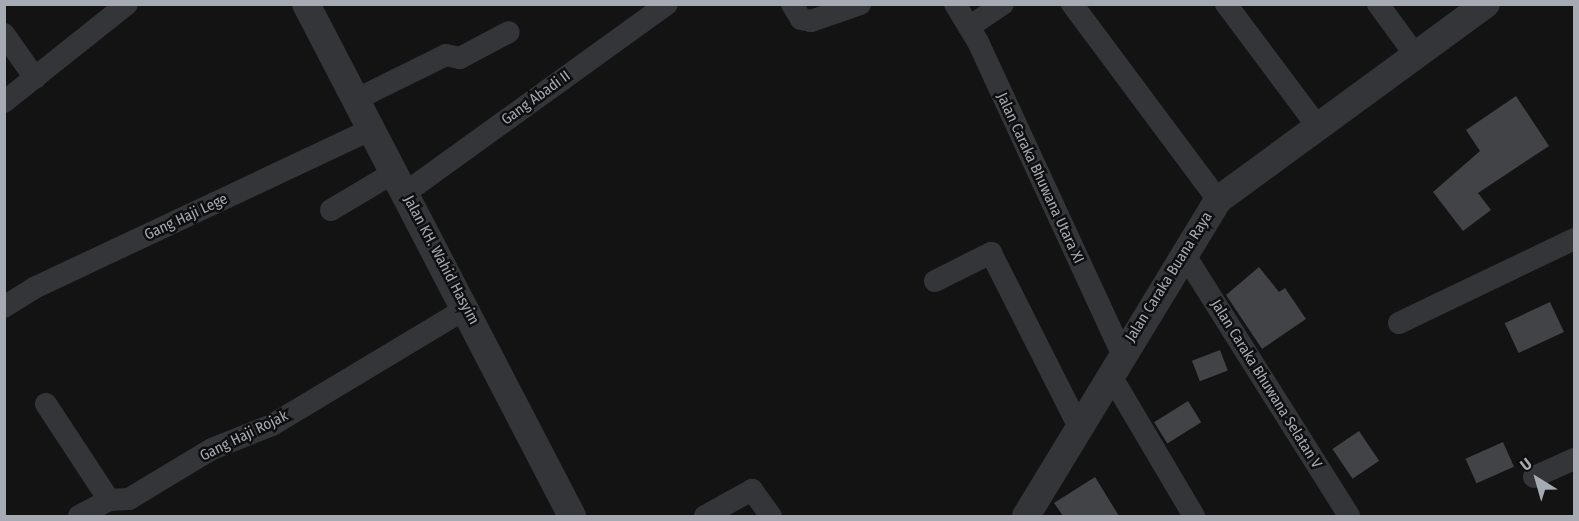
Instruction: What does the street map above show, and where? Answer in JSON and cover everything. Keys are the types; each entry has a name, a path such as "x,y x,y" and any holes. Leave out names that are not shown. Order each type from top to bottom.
{"street":[{"path":"4,102 127,4"},
{"name":"Jalan KH. Wahid Hasyim","path":"306,4 357,99 370,130 467,308 572,516"},
{"name":"Gang Abadi II","path":"331,210 399,183 667,4"},
{"path":"792,4 801,20 811,21 860,4"},
{"name":"Jalan Caraka Bhuwana Utara XI","path":"955,4 969,27 1116,364 1194,516"},
{"path":"969,27 1003,4"},
{"path":"1072,4 1218,200"},
{"path":"1226,4 1318,127"},
{"path":"1378,4 1416,56"},
{"name":"Jalan Caraka Buana Raya","path":"1037,511 1079,428 1116,364 1183,252 1218,200 1486,4"},
{"path":"357,99 446,55 460,58 508,32"},
{"path":"4,34 35,78"},
{"name":"Gang Haji Lege","path":"4,307 34,288 370,130"},
{"path":"1399,323 1575,239"},
{"name":"Jalan Caraka Bhuwana Selatan V","path":"1183,252 1350,516"},
{"path":"935,281 991,253 1079,428"},
{"name":"Gang Haji Rojak","path":"79,516 109,500 129,499 212,449 272,425 467,308"},
{"path":"46,404 109,500"},
{"path":"1534,477 1575,459"},
{"path":"705,516 752,490 771,516"}],"building":[{"path":"1516,96 1549,146 1478,193 1491,210 1463,231 1433,192 1480,151 1466,130"},
{"path":"1259,267 1279,292 1285,288 1306,319 1262,349 1226,295"},
{"path":"1550,302 1564,332 1519,353 1505,323"},
{"path":"1220,350 1228,371 1200,381 1192,361"},
{"path":"1188,401 1201,422 1167,443 1154,422"},
{"path":"1359,431 1379,461 1353,479 1332,449"},
{"path":"1503,442 1514,467 1477,483 1466,459"},
{"path":"1095,477 1119,516 1063,516 1054,503"}]}
